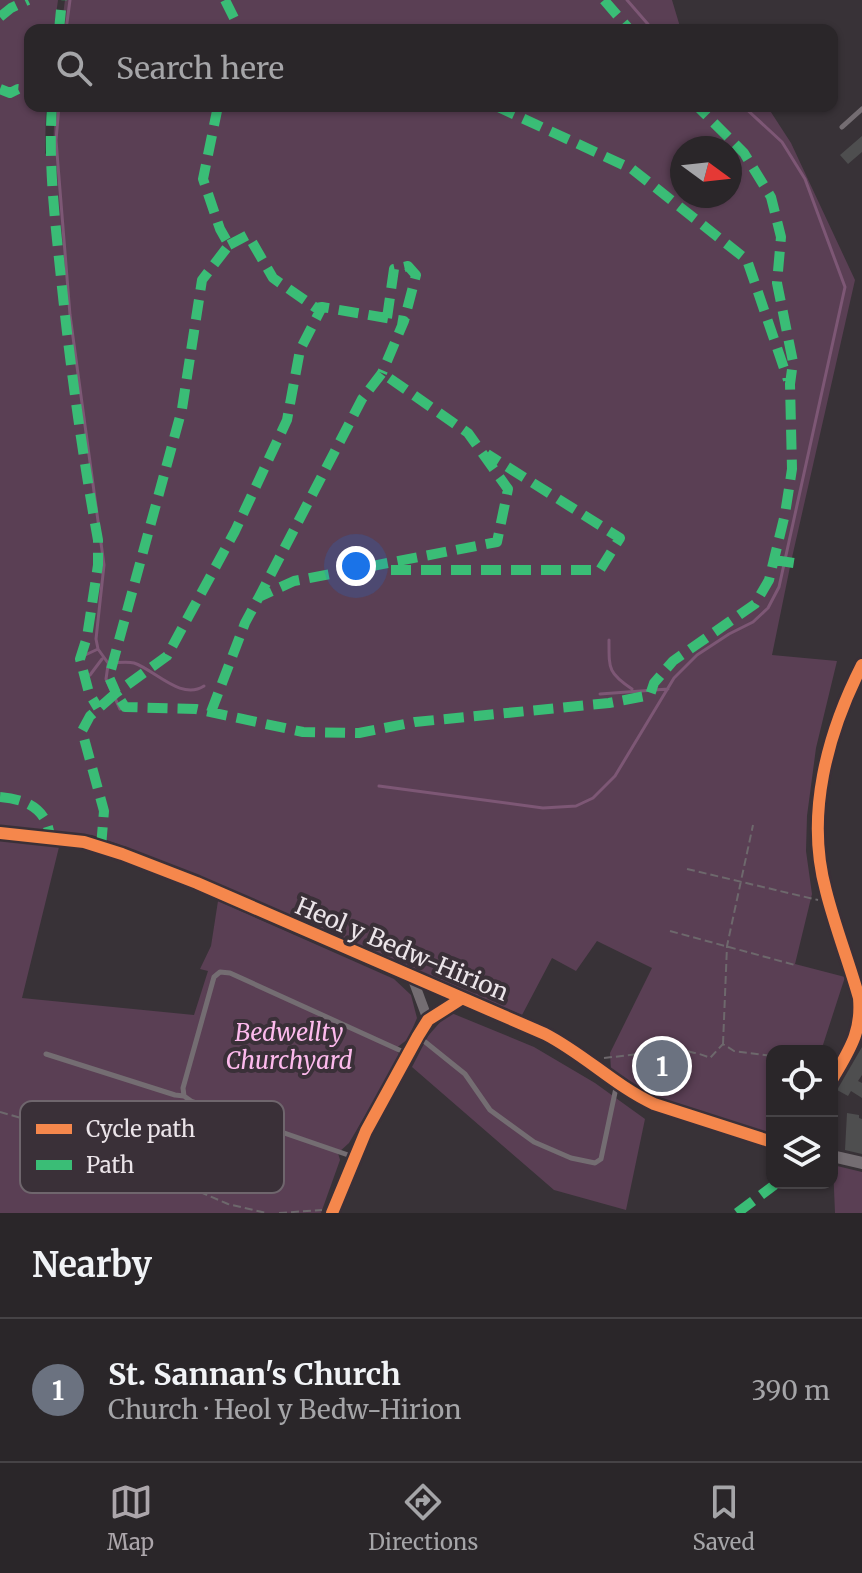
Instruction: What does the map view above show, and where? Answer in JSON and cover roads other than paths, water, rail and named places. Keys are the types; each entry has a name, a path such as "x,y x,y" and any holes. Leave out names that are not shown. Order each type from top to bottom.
{"street":[{"path":"838,1069 859,1029 860,1012 853,976 825,891 818,849 818,819 827,749 862,665"},
{"name":"Heol y Bedw-Hirion","path":"0,833 84,842 197,883 545,1034 636,1096 766,1140"},
{"path":"412,977 428,1020"},
{"path":"332,1212 375,1112 418,1036 428,1020 461,999"},
{"path":"838,1157 862,1163"}],"lane":[{"path":"842,127 862,109"},
{"path":"184,1096 183,1088 214,977 220,972 230,973 408,1054"},
{"path":"418,1036 465,1074 490,1110 534,1142 571,1158 595,1163 601,1159 618,1082"},
{"path":"46,1054 184,1096 191,1101"},
{"path":"284,1133 354,1157"}],"waterway":[{"path":"67,24 70,0"},
{"path":"627,0 648,24"},
{"path":"58,112 56,140 70,315 104,565 96,639 98,649 108,663 134,663 186,690 204,686"},
{"path":"379,786 543,808 576,806 593,798 615,776 674,678 697,655 753,622 768,608 779,587 845,287 805,179 782,142 750,112"},
{"path":"609,640 609,658 614,674 632,689"},
{"path":"83,656 98,649"},
{"path":"90,675 102,659"},
{"path":"108,665 106,679 120,709"},
{"path":"600,694 668,689"}],"place":[{"name":"St. Sannan's Church","path":"662,1066"}],"park label":[{"name":"Bedwellty Churchyard","path":"289,1046"}]}
